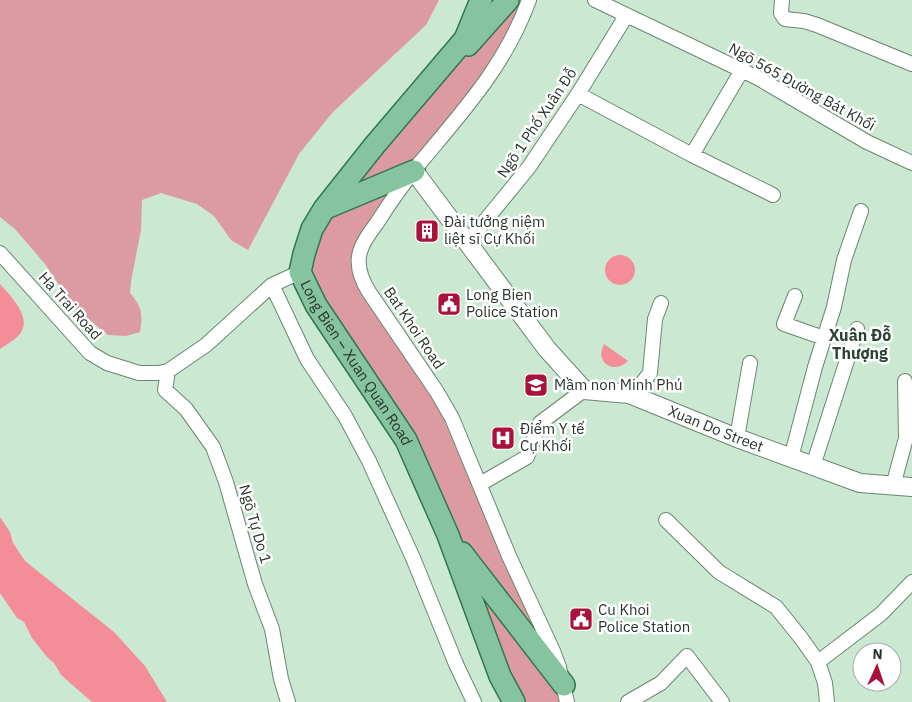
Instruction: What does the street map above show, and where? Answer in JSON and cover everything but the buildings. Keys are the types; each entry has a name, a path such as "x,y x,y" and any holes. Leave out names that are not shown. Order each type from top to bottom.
{"main road":[{"name":"Long Bien – Xuan Quan Road","path":"481,0 465,39 324,209 312,229 300,272 316,305 406,440 448,535 500,676 514,702"},
{"path":"434,75 478,35 508,0"},
{"path":"324,209 414,171"},
{"path":"448,535 566,694"}],"street":[{"name":"Bat Khoi Road","path":"529,0 511,42 498,65 393,198 364,242 359,256 360,274 369,292 437,392 452,418 509,556 553,651 566,694"},
{"name":"Ngõ 565 Đường Bát Khối","path":"595,0 742,70 867,142 912,163"},
{"path":"782,0 781,13 785,19 804,21 816,25 912,64"},
{"name":"Ngõ 1 Phố Xuân Đỗ","path":"468,243 530,167 626,16"},
{"path":"692,155 742,70"},
{"path":"578,94 692,155 773,195"},
{"path":"414,171 547,349 584,390 540,423 527,457 480,484"},
{"path":"791,458 834,306 844,260 861,212"},
{"name":"Ha Trai Road","path":"0,253 90,354 107,363 139,373 168,371 206,346 272,285 300,272"},
{"path":"272,285 308,359 345,416 369,461 396,517 456,664 474,702"},
{"path":"795,296 784,324 824,338"},
{"path":"629,394 650,373 652,337 655,319 661,303"},
{"path":"813,466 857,329"},
{"path":"737,438 750,363"},
{"name":"Ngõ Tự Do 1","path":"168,371 164,390 186,409 213,447 226,482 255,584 272,629 281,679 288,702"},
{"path":"893,486 909,439 904,381"},
{"name":"Xuan Do Street","path":"584,390 629,394 737,438 860,483 912,487"},
{"path":"666,520 719,572 776,607 818,662 825,683 827,702"},
{"path":"818,662 881,614 912,582"},
{"path":"628,702 661,683 687,656 722,702"}],"shaded area":[{"path":"0,0 439,0 426,25 332,113 299,154 248,250 231,240 214,216 197,204 161,193 142,200 141,230 130,293 139,307 141,326 140,332 126,336 108,335 74,307 45,264 15,229 0,217"},
{"path":"515,0 524,0 512,31 471,91 412,163 342,194 409,110"},
{"path":"399,185 358,239 353,256 436,399 541,641 463,547 336,328 309,273 326,214"},
{"path":"620,255 626,256 634,264 634,276 626,284 620,285 614,284 606,276 605,270 606,264 614,256"},
{"path":"0,284 17,304 24,322 20,334 0,349"},
{"path":"604,344 628,361 617,367 607,365 602,357"},
{"path":"0,517 10,532 13,543 25,561 114,632 145,666 167,702 92,702 61,675 54,663 32,638 24,622 17,618 0,593"},
{"path":"463,564 554,686 561,702 522,702"}],"place":[{"name":"Đài tưởng niệm liệt sĩ Cự Khối","path":"427,231"},
{"name":"Long Bien Police Station","path":"449,304"},
{"name":"Mầm non Minh Phú","path":"536,385"},
{"name":"Điểm Y tế Cự Khối","path":"503,438"},
{"name":"Cu Khoi Police Station","path":"581,619"}],"district":[{"name":"Xuân Đỗ Thượng","path":"860,344"}]}
